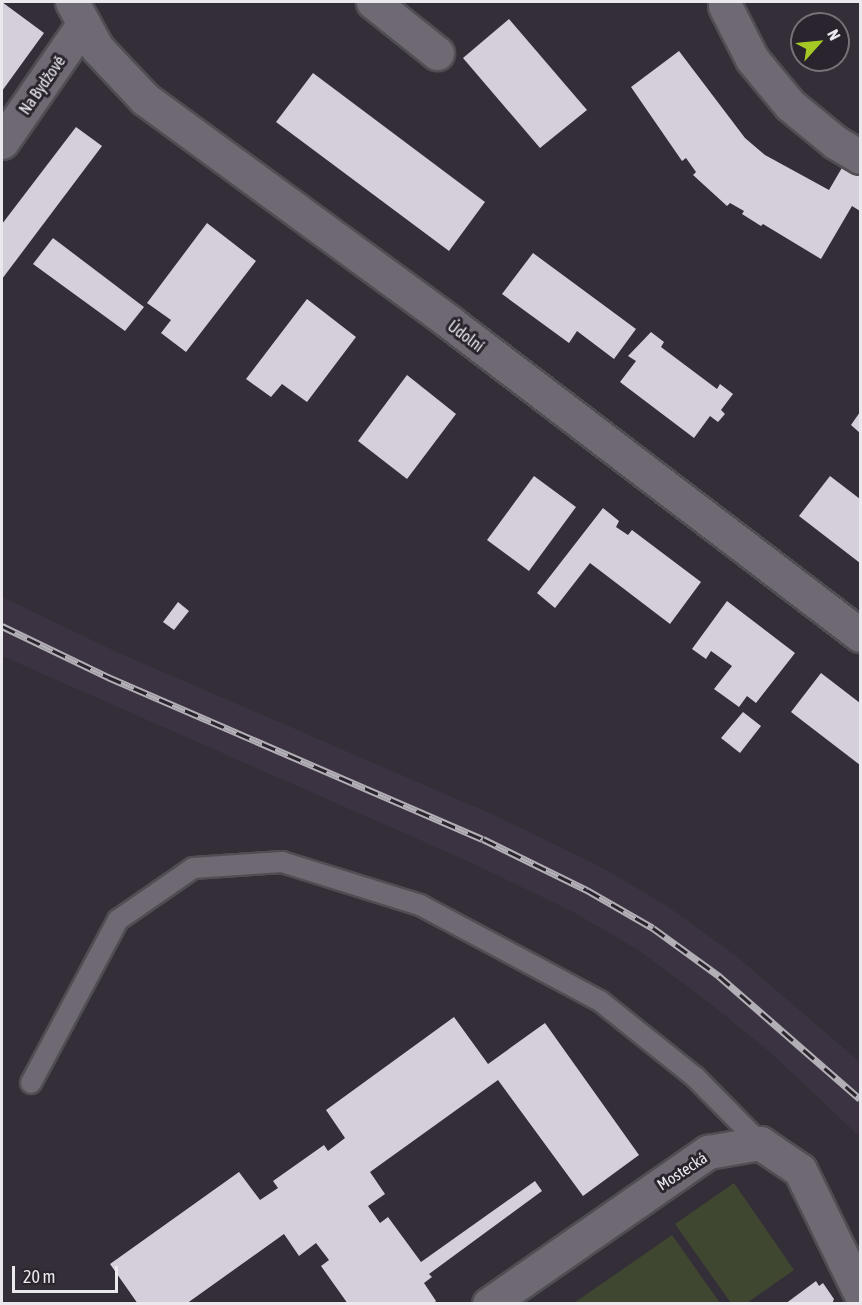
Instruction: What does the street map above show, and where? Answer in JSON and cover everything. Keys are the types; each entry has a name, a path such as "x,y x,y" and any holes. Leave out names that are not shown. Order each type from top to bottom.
{"street":[{"path":"373,2 437,53"},
{"path":"724,4 752,59 790,105 835,142 861,157"},
{"name":"Na Bydžově","path":"2,142 77,14"},
{"name":"Údolní","path":"77,14 112,66 145,99 448,321 861,635"},
{"path":"760,1143 800,1170 861,1293"},
{"name":"Mostecká","path":"489,1304 708,1152 760,1143"}],"lane":[{"path":"31,1083 118,920 193,868 282,862 420,905 600,1001 695,1077 760,1143"}],"shaded area":[{"path":"2,597 119,653 494,815 599,866 667,906 735,955 860,1062 860,1137 771,1053 702,997 638,950 575,913 472,863 2,656"}],"green space":[{"path":"734,1183 794,1270 747,1303 731,1303 675,1224"},
{"path":"672,1235 720,1303 574,1303"}],"building":[{"path":"2,2 44,33 2,91"},
{"path":"509,19 587,110 540,148 463,58"},
{"path":"679,51 745,138 765,155 829,190 843,166 860,175 860,211 852,206 821,259 763,224 761,226 742,214 744,211 730,203 727,206 693,175 696,172 686,158 682,161 631,87"},
{"path":"313,73 485,202 449,251 276,122"},
{"path":"76,127 102,146 2,279 2,224"},
{"path":"207,223 256,261 186,352 161,333 171,320 147,303"},
{"path":"53,238 144,307 125,331 33,264"},
{"path":"533,253 636,329 614,359 577,331 569,343 502,294"},
{"path":"307,299 356,337 307,402 282,384 271,397 246,379"},
{"path":"651,332 664,342 661,347 717,389 720,384 733,394 721,410 725,414 718,422 710,416 694,438 620,382 636,361 628,356"},
{"path":"407,375 456,414 407,479 358,441"},
{"path":"860,412 860,433 851,425"},
{"path":"534,476 576,507 529,571 487,540"},
{"path":"830,476 860,499 860,563 799,516"},
{"path":"603,508 619,521 616,527 628,535 632,530 701,582 670,624 590,563 555,608 537,593"},
{"path":"727,601 795,653 756,703 747,696 739,707 714,689 732,666 711,651 706,659 692,649"},
{"path":"178,602 189,611 174,630 163,622"},
{"path":"821,673 860,703 860,765 791,712"},
{"path":"743,712 761,726 740,753 721,738"},
{"path":"454,1017 488,1064 545,1023 639,1155 583,1196 498,1080 370,1172 385,1194 368,1206 380,1223 388,1217 421,1262 535,1181 542,1191 429,1274 432,1277 424,1283 436,1301 433,1304 348,1304 321,1266 329,1260 316,1243 299,1256 284,1234 186,1304 138,1304 110,1264 239,1172 260,1200 278,1188 273,1181 324,1145 328,1151 345,1138 326,1110"},
{"path":"816,1281 819,1286 823,1283 834,1299 832,1304 785,1304"}],"railway":[{"path":"2,626 108,677 483,839 587,890 653,928 719,976 860,1099"}]}
